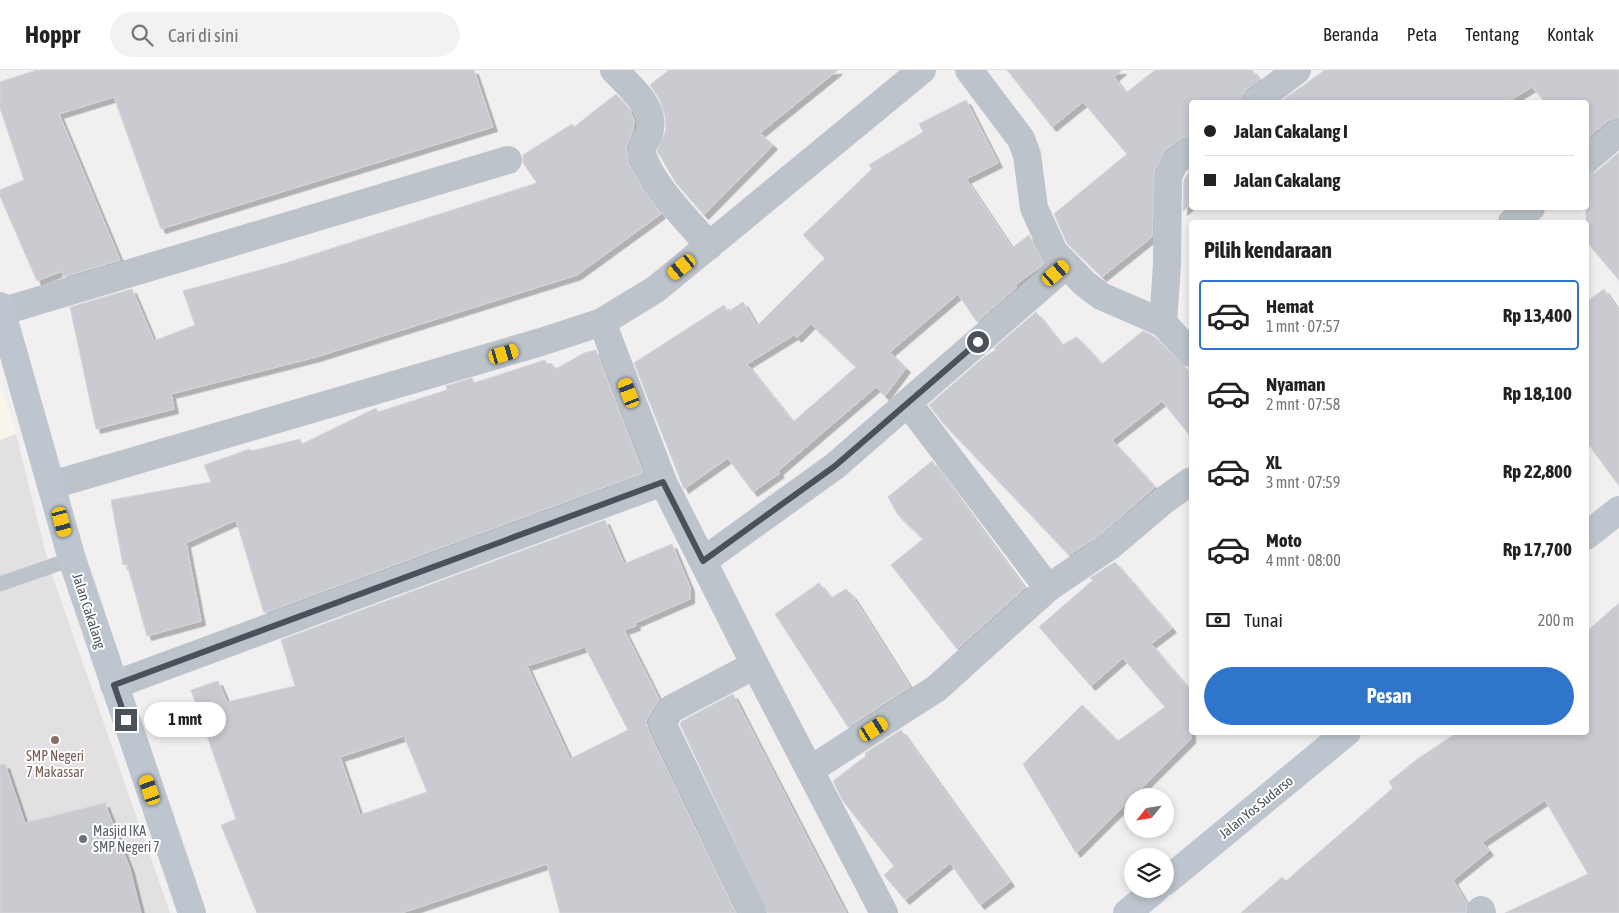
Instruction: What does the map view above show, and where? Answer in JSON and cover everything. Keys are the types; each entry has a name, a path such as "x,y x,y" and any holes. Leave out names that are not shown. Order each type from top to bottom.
{"main road":[{"name":"Jalan Cakalang","path":"1,310 72,559 192,913"},
{"path":"1589,534 1619,510"},
{"name":"Jalan Yos Sudarso","path":"1174,875 1342,735"},
{"path":"1127,913 1145,898"}],"street":[{"path":"614,70 649,111 651,121 648,136 641,148 642,157 650,172 709,246"},
{"path":"52,485 541,342 602,322 656,288 922,70"},
{"path":"969,70 1021,139 1027,155 1034,208 1054,252 1065,266 1101,296 1163,323 1189,351"},
{"path":"1258,100 1297,70"},
{"path":"1589,157 1619,132"},
{"path":"1163,323 1167,266 1168,177 1174,163 1189,152"},
{"path":"1,310 508,160"},
{"path":"1515,220 1528,210"},
{"path":"703,561 835,466 1065,266"},
{"path":"602,322 663,482 755,665 884,913"},
{"path":"908,403 1048,588"},
{"path":"114,685 663,482"},
{"path":"810,770 938,688 1048,588 1110,546 1163,501 1189,482"},
{"path":"753,913 662,723 671,708 755,665"}],"lane":[{"path":"0,584 72,559"}],"shaded area":[{"path":"0,384 16,434 0,440"},
{"name":"SMP Negeri 7 Makassar","path":"16,434 49,566 170,913 0,913 0,440"}],"building":[{"path":"37,70 474,70 493,127 161,229 114,97 59,114 120,260 63,277 62,271 37,281 0,196 0,190 24,180 0,108 0,82"},
{"path":"669,70 838,70 760,133 773,145 704,215 676,183 657,151 666,130 665,116 660,100 650,85"},
{"path":"1007,70 1122,70 1114,77 1126,93 1155,70 1252,70 1259,80 1245,90 1241,100 1189,100 1189,136 1182,138 1164,151 1154,171 1152,237 1102,277 1067,243 1054,214 1127,154 1083,102 1052,127"},
{"path":"1325,70 1619,70 1619,117 1609,120 1589,137 1589,100 1543,100 1532,87 1510,100 1283,100"},
{"path":"616,94 629,109 634,120 633,130 626,147 628,162 642,188 661,214 577,275 316,357 171,394 174,409 96,429 70,307 132,289 154,341 195,325 183,291 286,263 537,183 523,163 523,155 572,124 574,127"},
{"path":"966,100 998,163 966,179 1012,248 1029,235 1044,264 1015,285 1017,287 977,322 958,294 890,352 906,368 885,396 876,387 778,471 780,473 753,492 728,458 684,489 634,363 724,305 728,312 743,302 757,326 825,258 803,235 872,169 869,165 923,132 919,124","holes":["811,324 856,367 793,422 747,364 794,335 797,338"]},
{"path":"1619,152 1619,280 1589,245 1589,220 1586,220 1586,210 1589,210 1589,174 1596,172"},
{"path":"1189,172 1189,206 1183,211 1184,180"},
{"path":"1604,289 1619,311 1619,486 1589,445 1589,300"},
{"path":"1036,312 1062,345 1077,337 1102,364 1143,331 1154,336 1189,371 1189,435 1162,401 1112,440 1155,487 1101,534 1069,555 943,423 929,405 984,357 996,350 994,348"},
{"path":"596,350 643,473 264,613 236,520 186,543 201,621 147,636 127,564 123,565 111,500 211,482 204,465 250,449 251,451 300,439 302,444 376,408 378,412 447,390 446,386 472,378 474,383 545,360 547,364 551,363 556,369 584,353"},
{"path":"932,461 1025,588 957,649 891,565 923,539 898,515 888,497"},
{"path":"605,520 624,564 672,544 690,587 690,599 635,623 636,626 624,630 659,699 646,722 648,730 736,913 560,913 547,864 402,913 257,913 221,825 236,819 191,690 218,681 227,702 295,686 281,640","holes":["585,647 628,730 570,759 527,666","404,736 427,792 360,815 340,757"]},
{"path":"1115,562 1172,628 1151,644 1189,689 1189,735 1191,735 1191,739 1142,788 1124,788 1124,805 1076,853 1023,764 1082,705 1118,741 1165,707 1123,658 1091,686 1039,627 1093,580 1090,578"},
{"path":"819,583 831,598 846,589 852,595 910,687 848,727 775,614"},
{"path":"1619,603 1619,913 1505,913 1588,874 1545,800 1482,842 1489,851 1453,880 1467,904 1466,913 1241,913 1282,877 1286,881 1393,788 1389,782 1416,760 1454,735 1589,735 1589,629"},
{"path":"733,694 846,913 768,913 680,724 682,721"},
{"path":"901,730 1010,882 980,905 950,863 905,900 884,875 894,866 843,801 833,781 866,756 865,753"},
{"path":"5,764 25,823 105,803 130,869 141,913 0,913 0,765"}],"place":[{"name":"SMP Negeri 7 Makassar","path":"55,740"},
{"name":"Masjid IKA SMP Negeri 7","path":"83,839"}],"route":[{"path":"126,720 114,685 663,482 703,561 835,466 978,342"}]}
